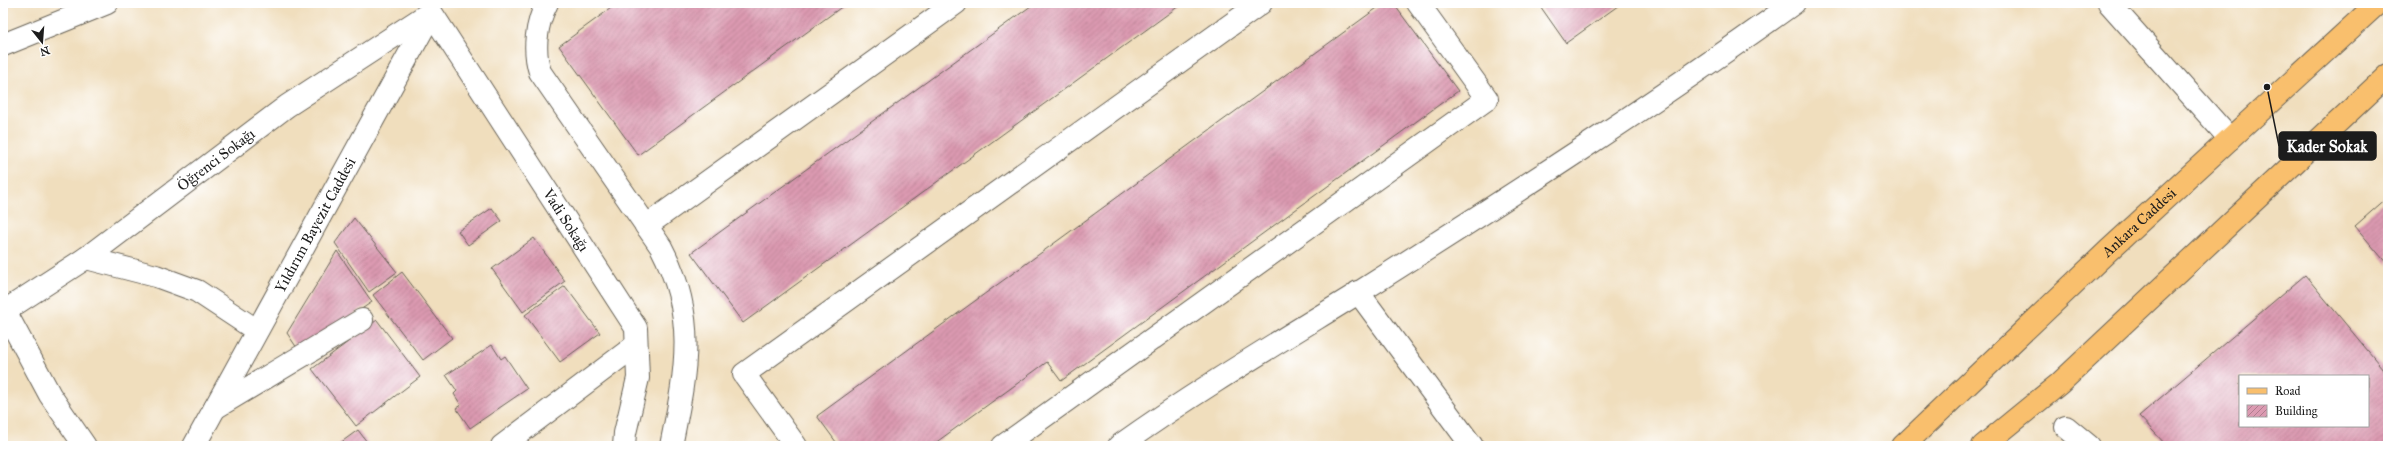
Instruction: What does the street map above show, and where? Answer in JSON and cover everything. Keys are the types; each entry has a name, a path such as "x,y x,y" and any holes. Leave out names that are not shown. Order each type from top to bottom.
{"main road":[{"name":"Ankara Caddesi","path":"1903,446 2109,250 2378,3"},
{"path":"1983,446 2059,384 2388,75"}],"street":[{"path":"3,45 107,3"},
{"path":"547,3 539,26 535,52 540,72 661,247 673,271 686,318 684,364 671,446"},
{"path":"646,226 956,3"},
{"path":"796,446 744,374 1261,3"},
{"path":"1003,446 1487,99 1418,3"},
{"path":"1119,446 1183,400 1358,292 1690,78 1794,3"},
{"path":"2108,3 2230,139"},
{"name":"Öğrenci Sokağı","path":"4,312 86,258 287,106 434,8"},
{"name":"Yıldırım Bayezit Caddesi","path":"194,446 256,330 434,8"},
{"name":"Vadi Sokağı","path":"434,8 636,328 638,378 625,433 624,446"},
{"path":"86,258 156,276 197,291 256,330"},
{"path":"1358,292 1472,446"},
{"path":"4,312 50,395 85,446"},
{"path":"214,408 362,320"},
{"path":"502,446 636,345"},
{"path":"2066,427 2089,446"}],"building":[{"path":"618,3 847,3 638,155 559,46"},
{"path":"1035,3 1183,3 743,323 691,253"},
{"path":"1384,3 1393,3 1458,91 1061,381 1047,362 931,446 839,446 817,416"},
{"path":"1538,3 1622,3 1566,43"},
{"path":"2388,197 2388,265 2355,226"},
{"path":"492,208 502,221 468,245 458,231"},
{"path":"354,218 397,272 369,292 335,243"},
{"path":"534,238 565,281 523,312 492,269"},
{"path":"337,251 372,302 299,351 287,333"},
{"path":"402,272 452,338 423,360 373,295"},
{"path":"2305,275 2388,375 2388,446 2167,446 2139,416"},
{"path":"565,286 600,333 560,362 525,315"},
{"path":"377,320 420,377 356,426 312,369"},
{"path":"492,345 501,359 505,356 527,389 470,428 456,408 461,405 454,394 457,391 446,375"},
{"path":"358,430 370,446 336,446"}],"place":[{"name":"Kader Sokak","path":"2267,87"}]}
